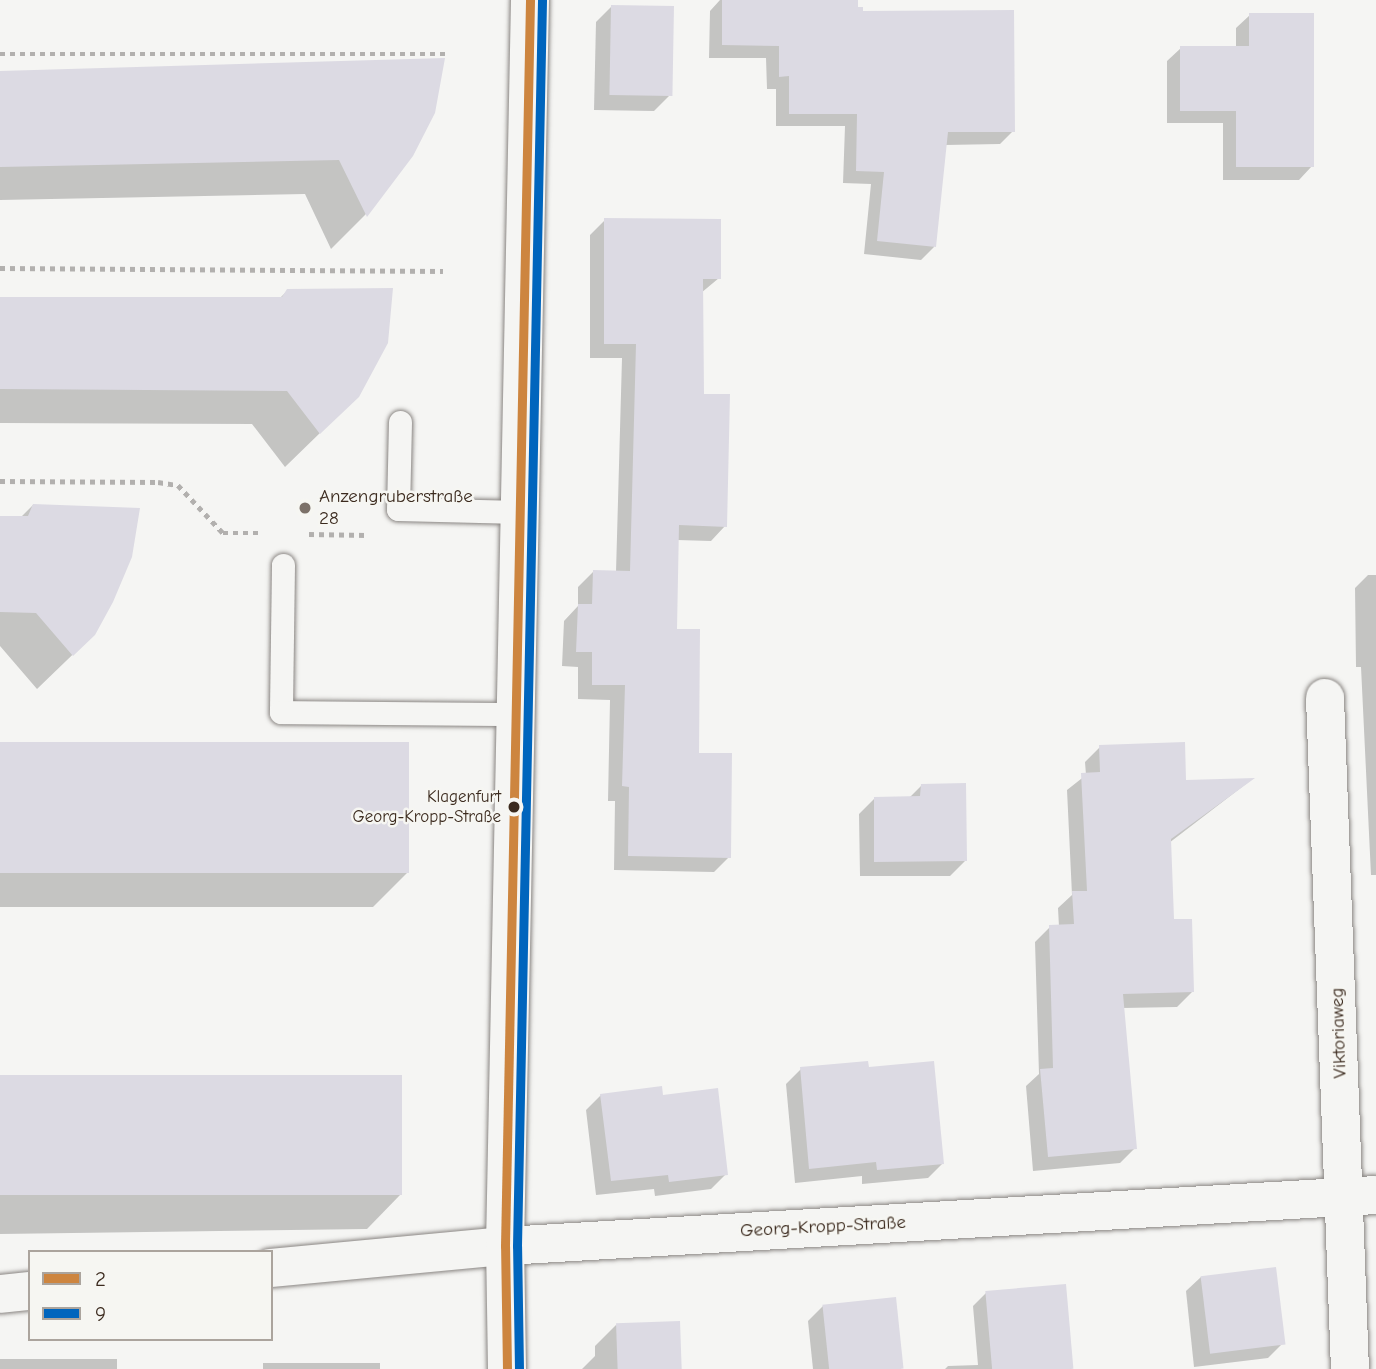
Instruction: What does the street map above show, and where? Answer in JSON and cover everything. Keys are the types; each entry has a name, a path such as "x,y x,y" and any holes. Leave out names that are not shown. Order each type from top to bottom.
{"street":[{"path":"507,1369 505,1246 530,0"},
{"name":"Viktoriaweg","path":"1325,698 1360,1196 1350,1369"},
{"name":"Georg-Kropp-Straße","path":"273,1268 505,1246 1360,1196"},
{"path":"0,1294 28,1291"}],"lane":[{"path":"400,422 398,509 520,512"},
{"path":"282,565 281,712 516,715"}],"path":[{"path":"0,54 448,54"},
{"path":"0,268 443,271"},
{"path":"0,481 158,482 178,485 223,533 263,533"},
{"path":"303,534 369,535"}],"building":[{"path":"722,0 858,0 858,7 863,7 863,11 1014,10 1015,132 948,132 936,247 877,241 884,172 856,171 857,114 789,114 789,76 779,77 779,46 722,45"},
{"path":"611,5 674,6 672,96 609,95"},
{"path":"1249,13 1314,13 1314,167 1236,167 1236,111 1180,111 1180,46 1249,46"},
{"path":"445,58 435,113 413,156 367,217 339,160 0,167 0,71"},
{"path":"604,218 721,219 721,279 703,279 704,394 730,394 727,527 679,525 677,629 700,629 699,753 732,753 731,858 628,856 629,787 622,786 625,685 592,685 592,652 576,652 578,604 592,604 593,570 630,571 636,344 604,344"},
{"path":"393,288 388,343 359,397 320,434 287,391 0,389 0,297 282,297 287,289"},
{"path":"33,504 140,508 132,557 113,602 95,635 73,656 36,613 0,612 0,516 28,516"},
{"path":"0,742 409,742 409,873 0,873"},
{"path":"1185,742 1186,780 1255,778 1171,839 1174,919 1192,919 1194,992 1123,994 1137,1149 1048,1157 1040,1069 1053,1068 1049,925 1074,924 1072,891 1087,891 1081,773 1100,772 1099,745"},
{"path":"966,783 967,861 874,862 874,797 920,796 921,784"},
{"path":"868,1061 869,1067 934,1061 944,1164 877,1170 876,1162 809,1169 800,1067"},
{"path":"0,1075 402,1075 402,1195 0,1195"},
{"path":"662,1086 663,1095 718,1088 728,1175 669,1182 668,1175 611,1181 600,1094"},
{"path":"1276,1267 1286,1344 1210,1354 1201,1276"},
{"path":"1066,1284 1073,1369 992,1369 985,1291"},
{"path":"896,1297 904,1369 829,1369 822,1305"},
{"path":"680,1321 682,1369 618,1369 616,1323"}],"transit line":[{"name":"2","path":"507,1369 505,1246 530,0"},
{"name":"9","path":"519,1369 517,1246 542,0"}],"place":[{"name":"Anzengruberstraße 28","path":"305,508"},
{"name":"Klagenfurt Georg-Kropp-Straße","path":"514,807"}]}
